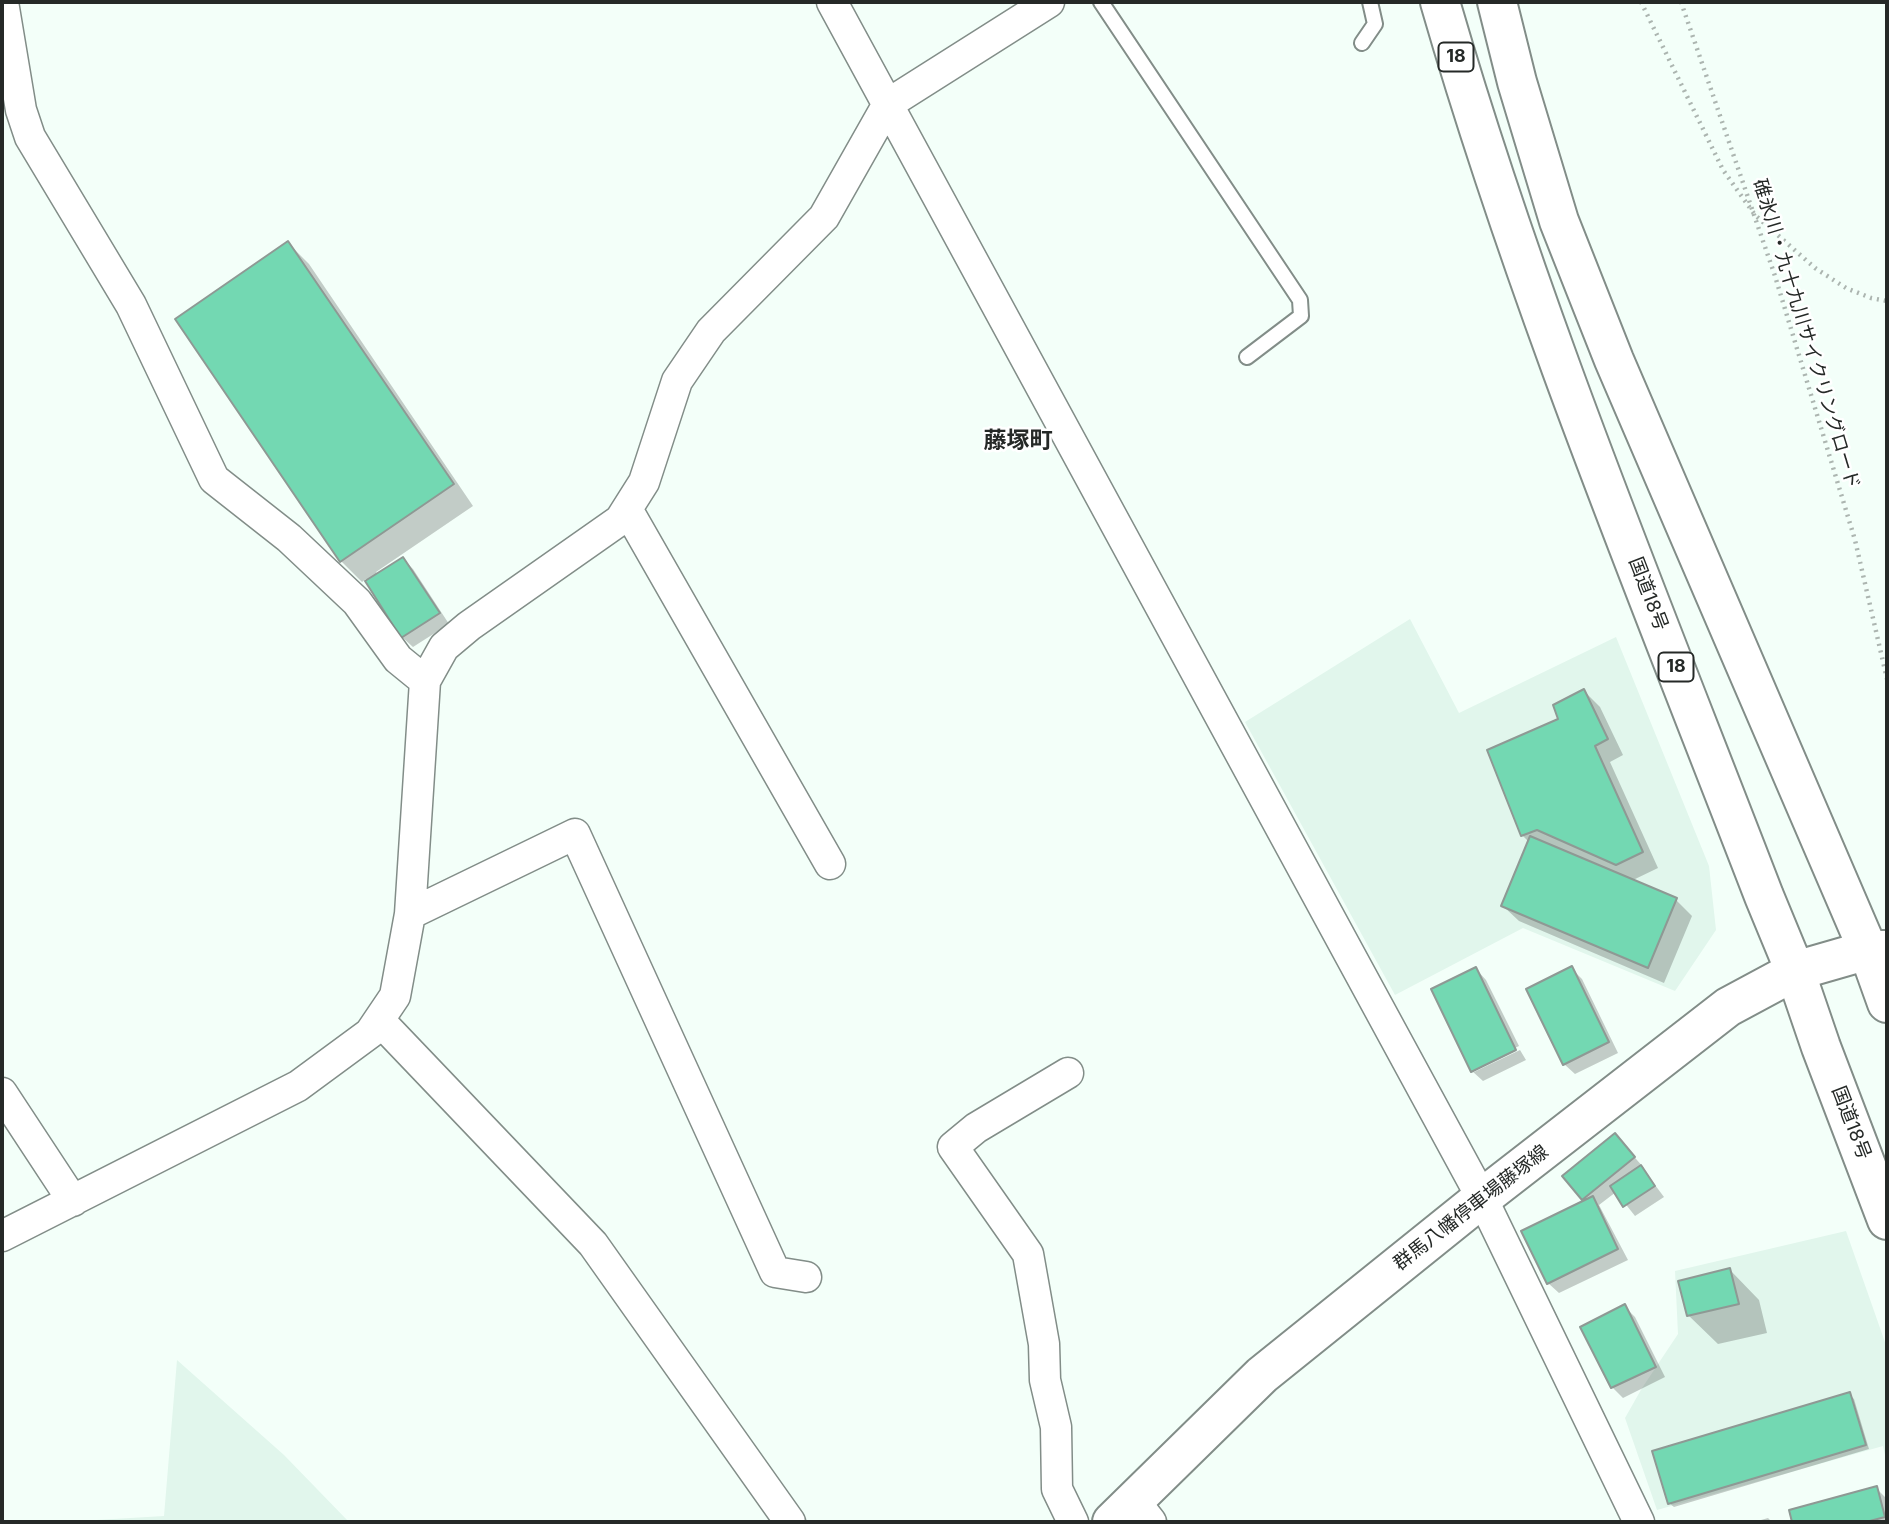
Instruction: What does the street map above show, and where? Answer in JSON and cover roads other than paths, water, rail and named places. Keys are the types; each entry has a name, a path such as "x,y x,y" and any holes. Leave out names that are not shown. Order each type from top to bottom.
{"main road":[{"name":"国道18号","path":"1440,2 1472,112 1535,299 1764,896 1796,971 1821,1047 1887,1220"},
{"path":"1497,2 1517,82 1559,222 1615,360 1878,950 1887,1003"},
{"name":"群馬八幡停車場藤塚線","path":"1132,1515 1262,1375 1482,1198 1728,1007 1796,971 1878,950"}],"street":[{"path":"3,2 21,110 30,137 131,305 214,480 289,538 357,602 398,659 425,681"},
{"path":"832,2 1482,1198 1639,1522"},
{"path":"2,1236 298,1086 370,1034 395,996 410,914 425,681 443,648 469,626 620,520 644,482 677,381 711,331 824,217 888,104 1049,2"},
{"path":"627,509 830,863"},
{"path":"410,914 575,834 775,1272 806,1277"},
{"path":"379,1020 593,1244 790,1522"},
{"path":"1068,1073 976,1128 953,1147 1028,1254 1044,1344 1045,1380 1056,1427 1057,1489 1073,1522"},
{"path":"2,1093 73,1200"}],"lane":[{"path":"1101,2 1300,300 1301,316 1247,357"},
{"path":"1362,43 1375,24 1370,2"}],"district":[{"name":"藤塚町","path":"1018,441"}]}
